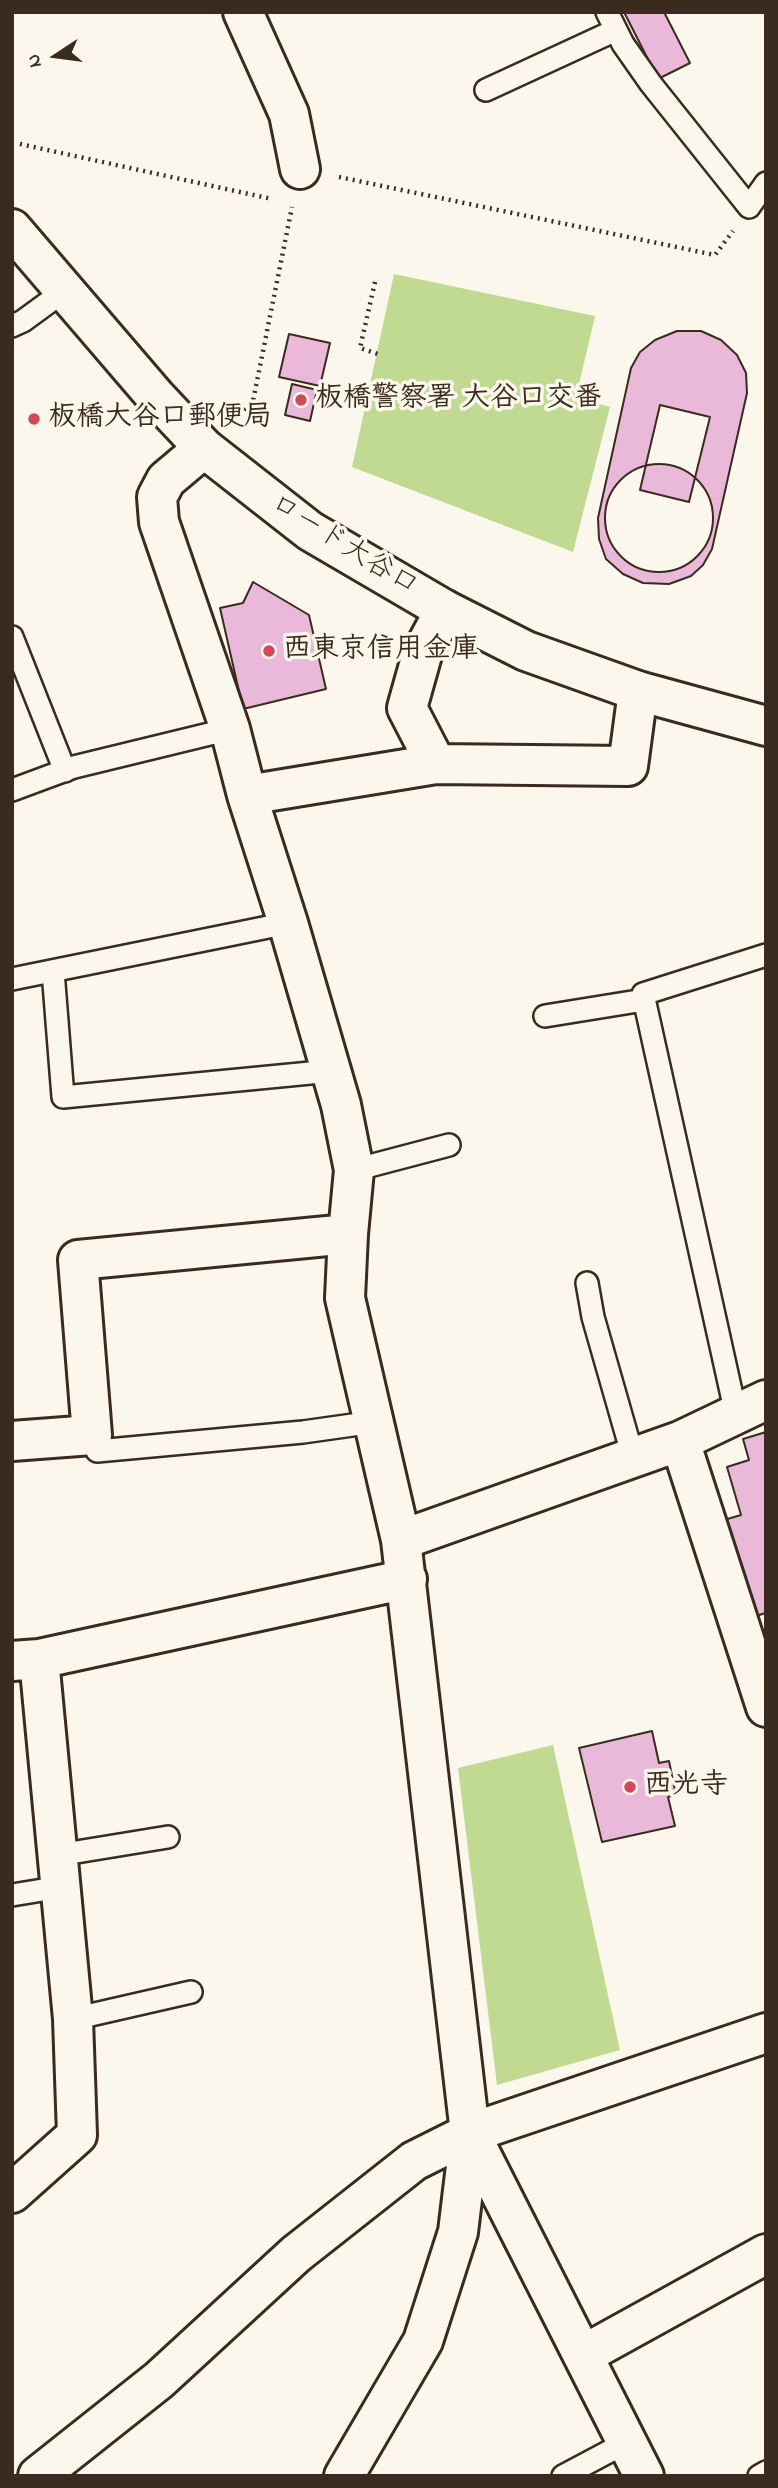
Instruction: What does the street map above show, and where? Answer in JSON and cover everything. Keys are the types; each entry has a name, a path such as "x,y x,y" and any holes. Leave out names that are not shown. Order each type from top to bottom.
{"street":[{"path":"243,12 289,114 297,186"},
{"name":"ロード大谷口","path":"12,229 156,397 204,448 310,531 445,610 526,651 638,691 766,726"},
{"path":"204,448 166,480 157,497 159,522 230,729 247,795 341,1105 355,1170 345,1298 401,1540 407,1579 470,2133 458,2232 423,2341 344,2476"},
{"path":"436,764 407,708 423,651 445,610"},
{"path":"247,795 436,764 628,766 638,691"},
{"path":"12,1440 92,1435 78,1260 348,1234"},
{"path":"401,1540 680,1441 751,1407"},
{"path":"680,1441 766,1707"},
{"path":"12,2193 77,2135 73,2019 60,1871 26,1660 407,1579"},
{"path":"38,2476 159,2380 296,2254 414,2161 470,2133 766,2033"},
{"path":"470,2133 644,2476"},
{"path":"583,2355 766,2254"}],"lane":[{"path":"486,90 612,21 623,44 651,84 749,207 766,183"},
{"path":"12,326 64,291"},
{"path":"12,637 65,771"},
{"path":"12,790 65,771 230,729"},
{"path":"12,979 288,923"},
{"path":"751,1407 643,994 766,955"},
{"path":"53,971 63,1097 331,1071"},
{"path":"545,1016 644,1000"},
{"path":"355,1170 449,1145"},
{"path":"587,1283 593,1317 633,1457"},
{"path":"92,1435 96,1451 303,1432 374,1422"},
{"path":"12,1895 60,1871 168,1837"},
{"path":"73,2019 191,1992"},
{"path":"563,2476 627,2442"},
{"path":"760,2476 766,2472"}],"path":[{"path":"20,144 297,186 715,255 749,207"},
{"path":"244,410 253,401 297,186"},
{"path":"375,282 360,348 378,354"}],"green space":[{"path":"394,274 595,316 576,397 610,407 573,552 352,467"},
{"path":"553,1745 620,2050 497,2085 458,1768"}],"building":[{"path":"624,12 664,12 690,63 658,79"},
{"path":"677,331 701,331 721,340 737,355 746,373 747,393 712,549 703,565 691,576 669,584 643,583 623,574 606,559 599,539 598,518 631,368 640,352 655,340"},
{"path":"289,334 330,343 320,386 279,377"},
{"path":"292,384 317,390 310,421 285,415"},
{"path":"660,405 710,417 689,502 640,490"},
{"path":"659,464 680,468 697,480 709,497 713,518 709,539 697,556 680,568 659,572 638,568 621,556 609,539 605,518 609,497 621,480 638,468"},
{"path":"253,582 309,615 326,689 243,709 220,608 243,603"},
{"path":"766,1432 766,1613 752,1617 724,1520 741,1515 727,1467 749,1460 743,1439"},
{"path":"652,1731 659,1763 669,1761 676,1795 668,1797 675,1826 602,1842 579,1748"}],"place":[{"name":"板橋警察署 大谷口交番","path":"301,400"},
{"name":"板橋大谷口郵便局","path":"34,419"},
{"name":"西東京信用金庫","path":"269,651"},
{"name":"西光寺","path":"630,1787"}]}
